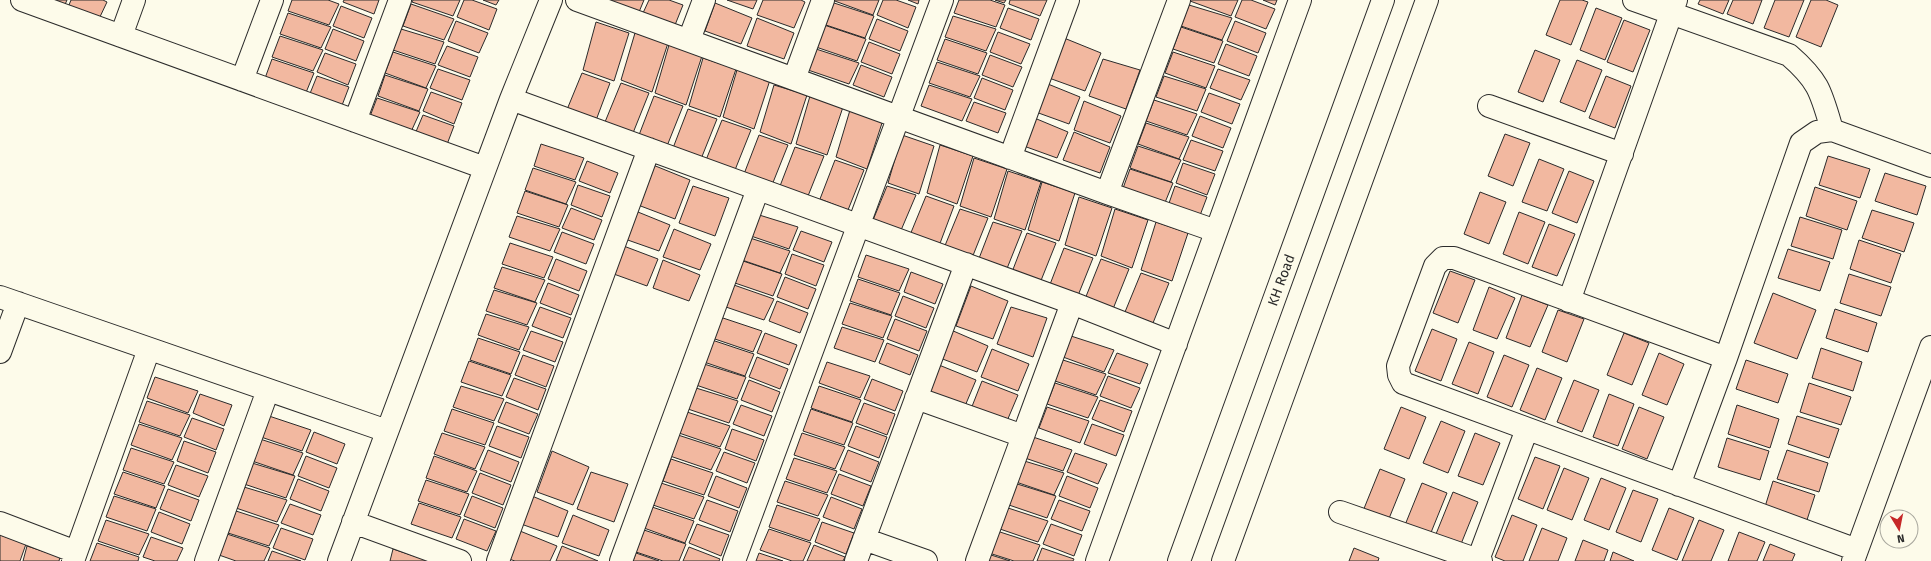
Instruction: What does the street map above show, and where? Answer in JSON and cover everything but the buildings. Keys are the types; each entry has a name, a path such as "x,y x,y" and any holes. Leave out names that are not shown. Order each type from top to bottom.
{"street":[{"path":"22,0 485,168"},
{"path":"121,36 134,0"},
{"path":"242,80 272,0"},
{"path":"355,121 400,0"},
{"path":"339,561 511,98 551,0"},
{"path":"577,0 1010,158 1216,231"},
{"path":"689,40 704,0"},
{"path":"794,79 823,0"},
{"path":"734,561 942,0"},
{"path":"1010,158 1068,0"},
{"path":"1107,193 1179,0"},
{"path":"1097,561 1300,0"},
{"name":"KH Road","path":"1179,561 1383,0"},
{"path":"1223,561 1427,0"},
{"path":"1634,0 1674,7 1789,55 1806,70 1817,84 1832,130"},
{"path":"1569,300 1674,7"},
{"path":"511,98 1072,303 1176,344"},
{"path":"1489,106 1622,154"},
{"path":"1679,485 1726,358 1801,143 1817,132 1832,130 1931,166"},
{"path":"498,561 649,149"},
{"path":"621,561 758,189"},
{"path":"1726,358 1454,258 1443,258 1435,266 1398,366 1398,375 1403,383 1679,485 1855,555 1925,382 1931,347"},
{"path":"856,561 966,264"},
{"path":"0,352 9,300 387,431"},
{"path":"976,561 1072,303"},
{"path":"0,523 75,557 150,349"},
{"path":"206,561 268,390"},
{"path":"916,398 1023,436"},
{"path":"1340,512 1479,560 1527,429"},
{"path":"353,522 460,561"},
{"path":"864,539 926,561"}]}
